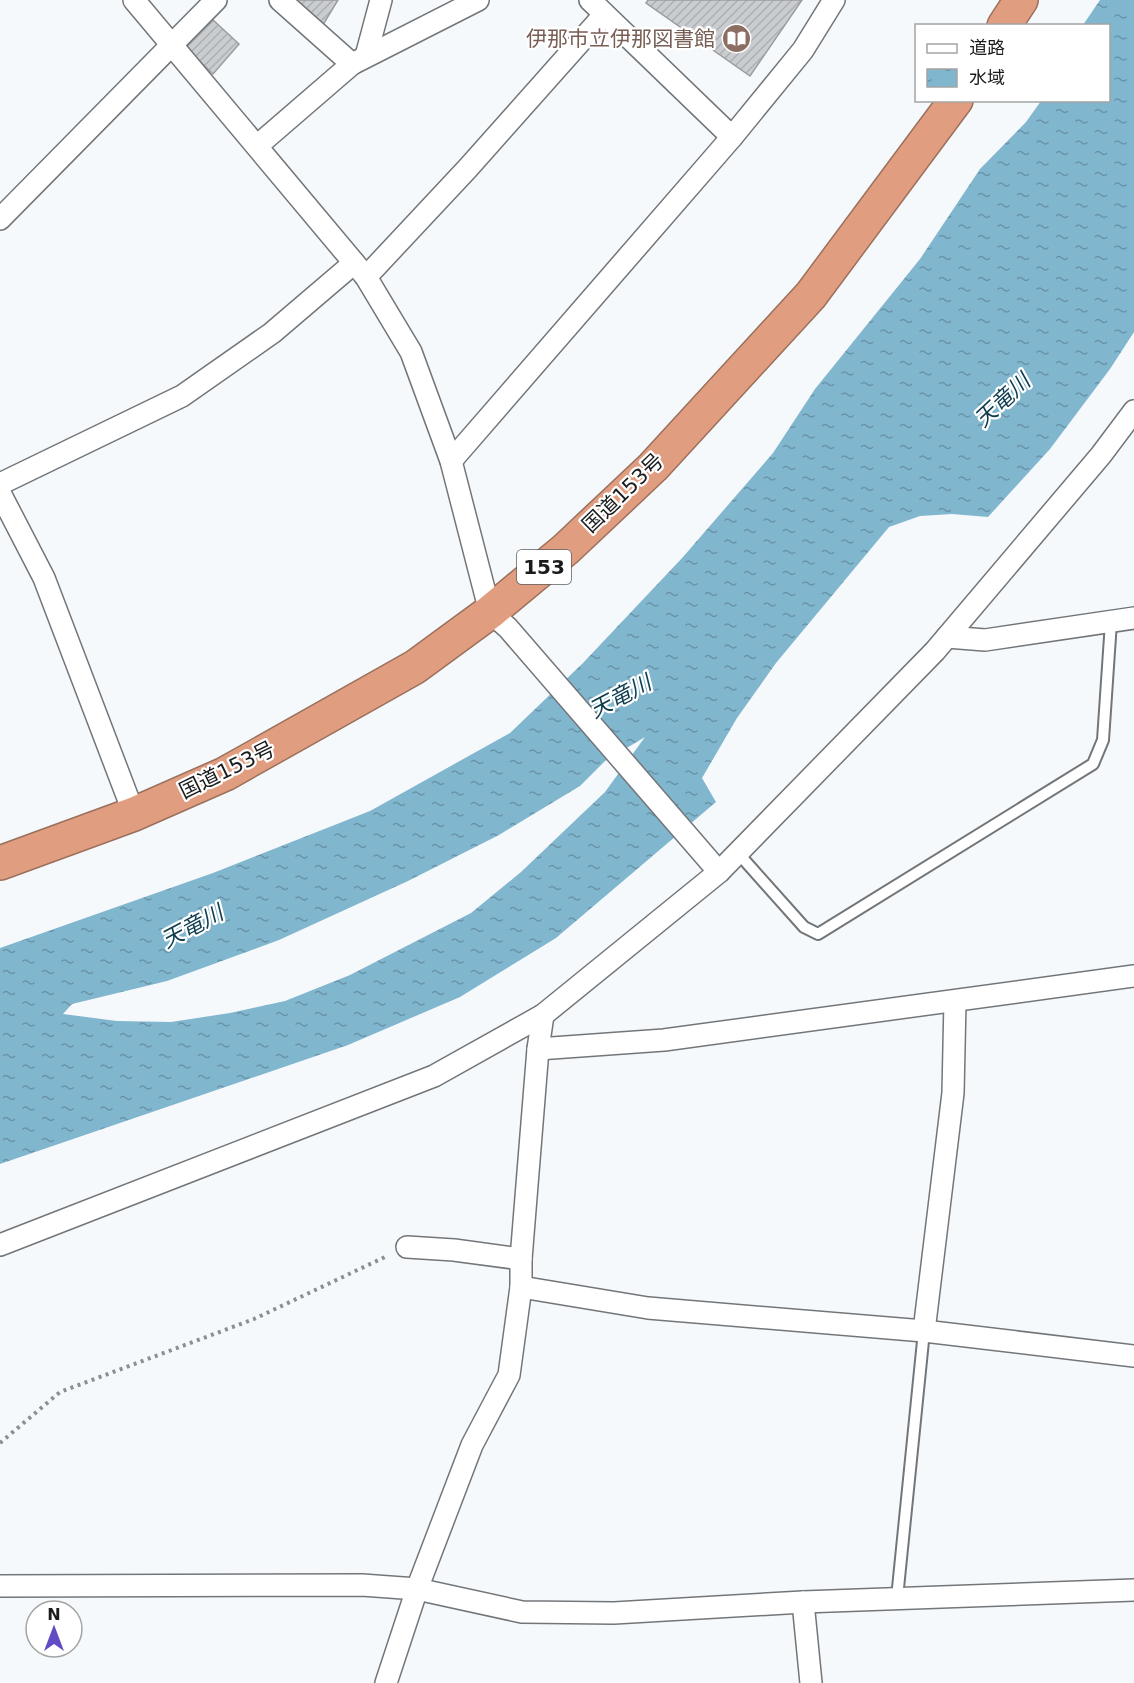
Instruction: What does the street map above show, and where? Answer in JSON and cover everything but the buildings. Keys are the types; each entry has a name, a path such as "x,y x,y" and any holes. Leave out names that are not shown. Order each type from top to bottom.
{"highway":[{"path":"1005,24 1021,0"},
{"name":"国道153号","path":"0,863 134,814 225,774 499,620 566,549 653,467 811,295 955,102"}],"street":[{"path":"134,0 360,270 411,352 451,461 499,620 713,866"},
{"path":"0,219 216,0"},
{"path":"280,0 359,60"},
{"path":"359,60 381,0"},
{"path":"257,146 359,60 478,0"},
{"path":"451,461 732,137 803,50 834,0"},
{"path":"0,484 182,396 360,270 468,168 597,7 732,137"},
{"path":"0,1245 434,1076 543,1015 713,866 738,853 947,637 1101,455 1134,411"},
{"path":"0,493 44,578 134,814"},
{"path":"947,637 985,640 1134,618"},
{"path":"538,1048 664,1040 1134,976"},
{"path":"924,1331 953,1093 955,1001"},
{"path":"386,1683 417,1588 472,1445 508,1375 521,1287 521,1259 538,1048 543,1015"},
{"path":"407,1247 454,1250 521,1259"},
{"path":"521,1287 648,1308 924,1331 1134,1356"},
{"path":"0,1586 362,1585 417,1588 522,1612 614,1613 803,1602 1134,1590"},
{"path":"803,1602 811,1683"}],"lane":[{"path":"738,853 804,927 818,934 829,928 1093,764 1104,740 1111,622"},
{"path":"897,1598 924,1331"}],"path":[{"path":"0,1443 60,1392 254,1319 407,1247"}],"water":[{"name":"天竜川","path":"1100,0 1134,0 1134,332 1110,369 1050,449 988,517 952,514 920,516 889,527 776,663 737,718 702,778 716,802 556,938 460,997 348,1045 0,1164 0,948 213,873 370,811 510,733 583,663 683,557 773,453 815,389 920,259 980,169 1026,122 1040,102 1110,102 1110,24 1084,24","holes":["645,737 605,792 521,872 471,913 350,975 285,1001 230,1013 171,1022 117,1021 63,1014 72,1004 167,981 279,940 408,881 499,835 580,786 605,761"]}],"place":[{"name":"伊那市立伊那図書館","path":"736,39"}]}
